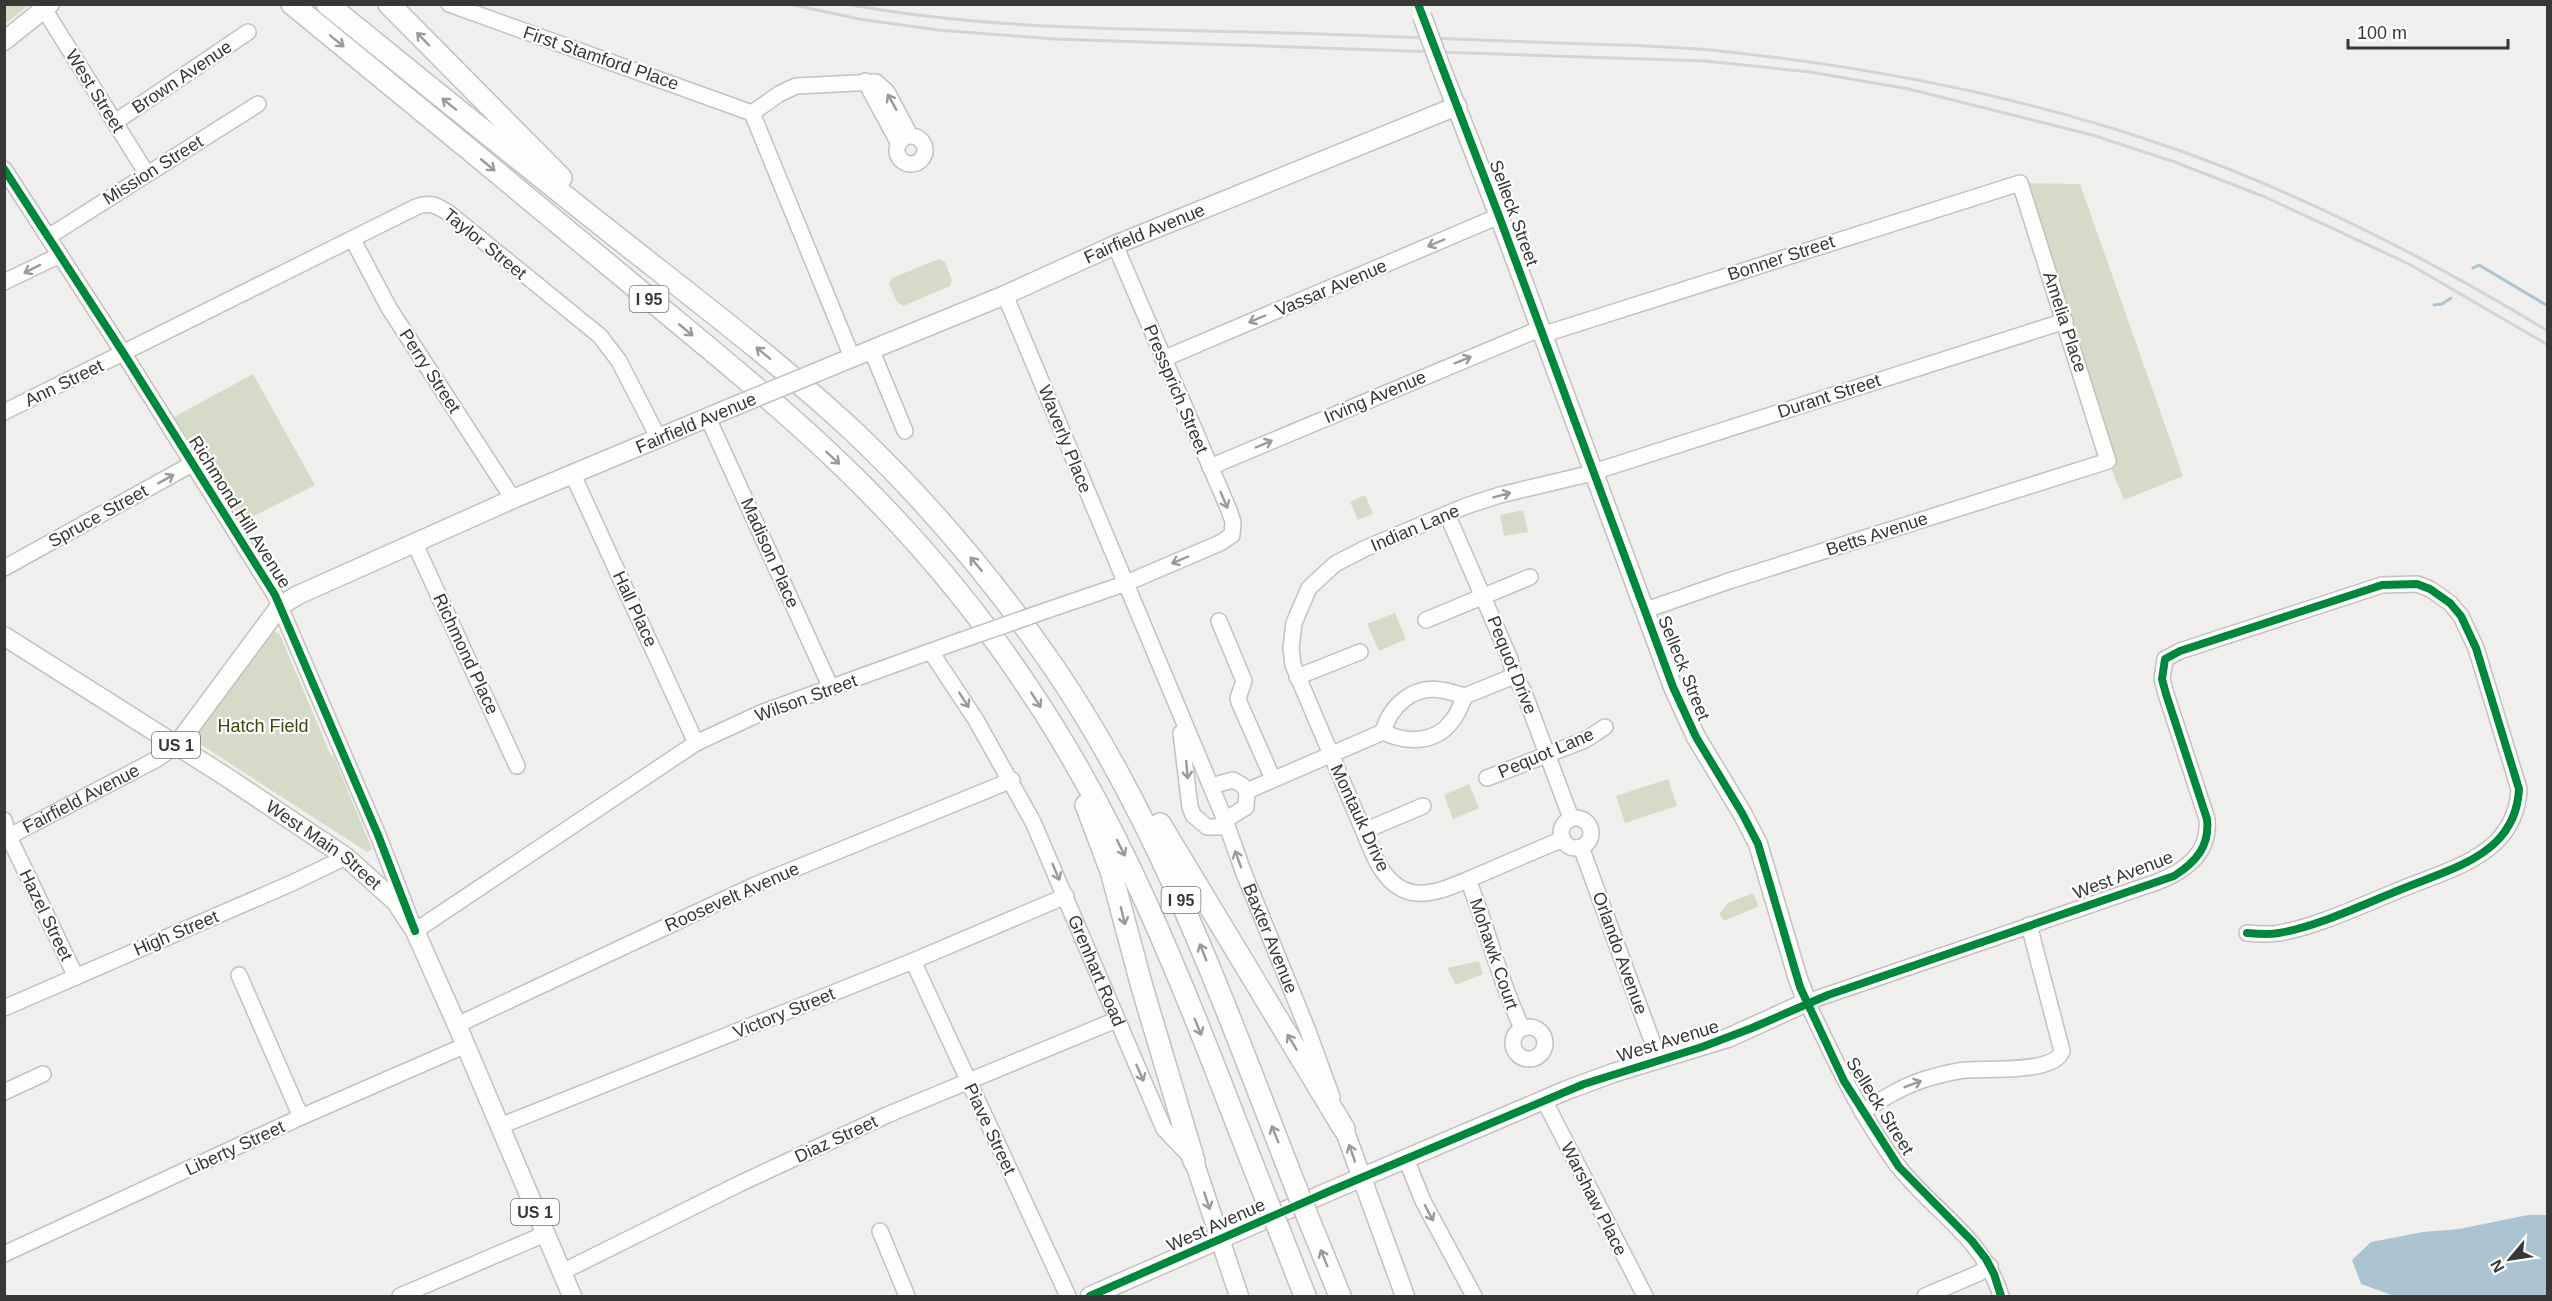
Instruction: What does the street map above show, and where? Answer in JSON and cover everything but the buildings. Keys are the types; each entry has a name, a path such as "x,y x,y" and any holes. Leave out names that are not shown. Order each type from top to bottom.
{"highway":[{"name":"I 95","path":"292,4 714,353 831,455 886,510 937,567 1009,660 1052,724 1105,816 1143,895 1305,1296"},
{"name":"I 95","path":"327,4 796,381 881,459 961,545 1017,616 1056,670 1117,770 1170,875 1201,946 1340,1296"},
{"path":"389,4 523,141 643,258"},
{"path":"1056,670 1137,782 1176,852 1344,1129"},
{"path":"1052,724 1111,872 1142,987 1194,1161"}],"main road":[{"path":"4,40 47,7"},
{"name":"Selleck Street","path":"1420,10 1499,216 1673,687 1691,727 1743,813 1762,854 1798,979 1807,1002"},
{"name":"Fairfield Avenue","path":"177,746 280,606 298,595 513,499 1005,295 1115,245 1457,106"},
{"name":"West Main Street","path":"4,636 346,856 396,902 415,931 466,1045 572,1296"},
{"name":"West Avenue","path":"1090,1296 1544,1100 1593,1080 1732,1036 1807,1002"},
{"name":"Baxter Avenue","path":"1344,1129 1405,1296"},
{"name":"Grenhart Road","path":"1194,1161 1239,1296"}],"street":[{"name":"First Stamford Place","path":"449,4 752,113"},
{"name":"West Street","path":"47,7 147,174"},
{"name":"Brown Avenue","path":"115,122 248,32"},
{"path":"852,357 752,113 779,93 796,86 876,82 887,93 904,139"},
{"name":"Mission Street","path":"48,237 258,104"},
{"name":"Richmond Hill Avenue","path":"4,168 124,354 280,606 378,836 415,931"},
{"name":"Amelia Place","path":"2020,183 2108,461"},
{"name":"Bonner Street","path":"1542,332 1551,332 2020,183"},
{"name":"Taylor Street","path":"124,354 422,205 433,204 440,207 600,336 619,361 659,439"},
{"name":"Vassar Avenue","path":"1163,359 1499,216"},
{"name":"Perry Street","path":"353,240 389,308 513,499"},
{"name":"Pressprich Street","path":"1115,245 1233,522 1232,535"},
{"path":"4,282 60,255"},
{"name":"Waverly Place","path":"1005,295 1124,584"},
{"name":"Durant Street","path":"1594,472 2065,321"},
{"name":"Irving Avenue","path":"1210,467 1532,332 1542,332"},
{"path":"871,349 905,431"},
{"name":"Ann Street","path":"4,412 124,354"},
{"name":"Madison Place","path":"708,418 831,688"},
{"name":"Betts Avenue","path":"1646,610 1729,581 2108,461"},
{"name":"Spruce Street","path":"4,568 192,465"},
{"name":"Indian Lane","path":"1291,648 1294,623 1302,599 1316,579 1325,571 1366,548 1447,514 1500,495 1594,472"},
{"name":"Hall Place","path":"573,475 696,743"},
{"name":"Pequot Drive","path":"1447,514 1484,596 1510,659 1514,676 1523,690 1571,819"},
{"name":"Wilson Street","path":"415,931 696,743 763,712 1124,584 1220,543 1232,535"},
{"name":"Richmond Place","path":"414,542 517,766"},
{"path":"1426,620 1530,577"},
{"name":"Baxter Avenue","path":"1124,584 1211,786 1313,1043 1344,1129"},
{"name":"West Avenue","path":"1807,1002 2174,876 2204,848 2208,829 2207,819 2166,694 2163,679 2165,659 2192,647 2382,585 2416,585 2430,589 2456,609 2476,648 2519,789 2518,804 2513,819 2494,843 2473,859 2349,910 2291,931 2270,934 2247,933"},
{"path":"1219,621 1244,681 1238,698 1239,702 1273,779"},
{"name":"Montauk Drive","path":"1291,648 1297,677 1381,869 1401,888 1417,893 1434,893 1563,839"},
{"name":"Grenhart Road","path":"931,652 976,720 1034,822 1164,1129 1194,1161"},
{"path":"1297,677 1360,652"},
{"path":"1383,732 1396,705 1414,693 1440,689 1465,696 1514,676"},
{"path":"1170,693 1184,747 1189,799 1193,815 1207,826 1226,824 1246,807 1247,791 1233,780 1211,786"},
{"path":"1247,791 1383,732 1411,740 1434,735 1452,721 1465,696"},
{"name":"Pequot Lane","path":"1487,778 1585,740 1605,727"},
{"name":"Fairfield Avenue","path":"7,838 157,759 177,746"},
{"name":"Roosevelt Avenue","path":"457,1025 755,885 1012,780"},
{"path":"1364,831 1423,806"},
{"path":"1571,819 1584,820 1591,831 1590,837 1581,847 1567,845 1563,839 1562,827 1571,819"},
{"name":"Hazel Street","path":"4,820 7,838 76,977"},
{"name":"Richmond Hill Avenue","path":"373,879 378,873 380,862 378,836"},
{"name":"Orlando Avenue","path":"1581,847 1659,1060"},
{"name":"High Street","path":"4,1008 292,883 346,856"},
{"name":"Mohawk Court","path":"1468,880 1481,912 1497,968 1522,1028"},
{"name":"Victory Street","path":"500,1126 913,961 1066,896"},
{"path":"1862,1112 1898,1090 1929,1078 1966,1070 2000,1071 2057,1059 2062,1051 2029,926"},
{"name":"Piave Street","path":"913,961 1068,1296"},
{"path":"239,975 301,1117"},
{"name":"Selleck Street","path":"1807,1002 1844,1081 1862,1112 1899,1167 1972,1241 1990,1266 2001,1296"},
{"name":"Diaz Street","path":"562,1272 760,1174 887,1115 1116,1020"},
{"name":"Liberty Street","path":"4,1254 301,1117 466,1045"},
{"path":"4,1092 43,1074"},
{"name":"Warshaw Place","path":"1544,1100 1645,1296"},
{"path":"1406,1159 1423,1201 1474,1296"},
{"path":"880,1231 907,1296"},
{"path":"406,1295 545,1234"},
{"path":"1925,1296 1977,1274 1990,1266"}],"green space":[{"path":"5,4 29,4 29,5 5,24"},
{"path":"2020,183 2080,184 2183,476 2124,500 2108,461"},
{"path":"939,259 945,262 952,280 950,286 903,306 897,302 889,284 892,278"},
{"path":"253,374 315,485 242,522 174,417"},
{"path":"1365,495 1373,514 1358,520 1350,502"},
{"path":"1523,510 1528,532 1504,536 1500,515"},
{"path":"1395,613 1406,639 1379,651 1367,624"},
{"name":"Hatch Field","path":"272,629 280,635 331,756 333,755 372,849 367,852 197,742 200,737 195,734"},
{"path":"1668,779 1677,806 1625,823 1616,796"},
{"path":"1469,784 1479,808 1453,819 1444,795"},
{"path":"1753,893 1759,906 1724,921 1719,914 1728,903"},
{"path":"1479,961 1483,974 1456,985 1447,968"}],"water":[{"path":"2528,1215 2547,1215 2547,1296 2394,1296 2361,1284 2352,1260 2371,1242 2423,1232 2459,1229"}],"waterway":[{"path":"2473,268 2479,265 2548,306"},
{"path":"2434,305 2442,304 2451,298"}],"railway":[{"path":"789,4 859,19 938,30 1054,39 1705,61 1810,72 1909,89 2092,135 2172,161 2265,197 2409,264 2548,345"},
{"path":"846,4 905,13 1023,25 1691,48 1887,74 2061,113 2224,167 2366,230 2548,331"}],"cycle path":[{"path":"1418,4 1673,687 1696,737 1758,844 1800,987 1844,1081 1899,1167 1972,1241 1994,1274 2001,1296"},
{"path":"4,169 124,354 275,595 378,835 415,931"},
{"path":"1090,1296 1330,1191 1584,1084 1702,1047 1828,995 2174,876 2189,865 2200,852 2206,837 2207,819 2162,679 2165,659 2180,651 2382,585 2417,584 2430,589 2450,603 2461,616 2476,648 2519,789 2510,824 2486,851 2449,871 2308,926 2275,934 2247,933"}]}
